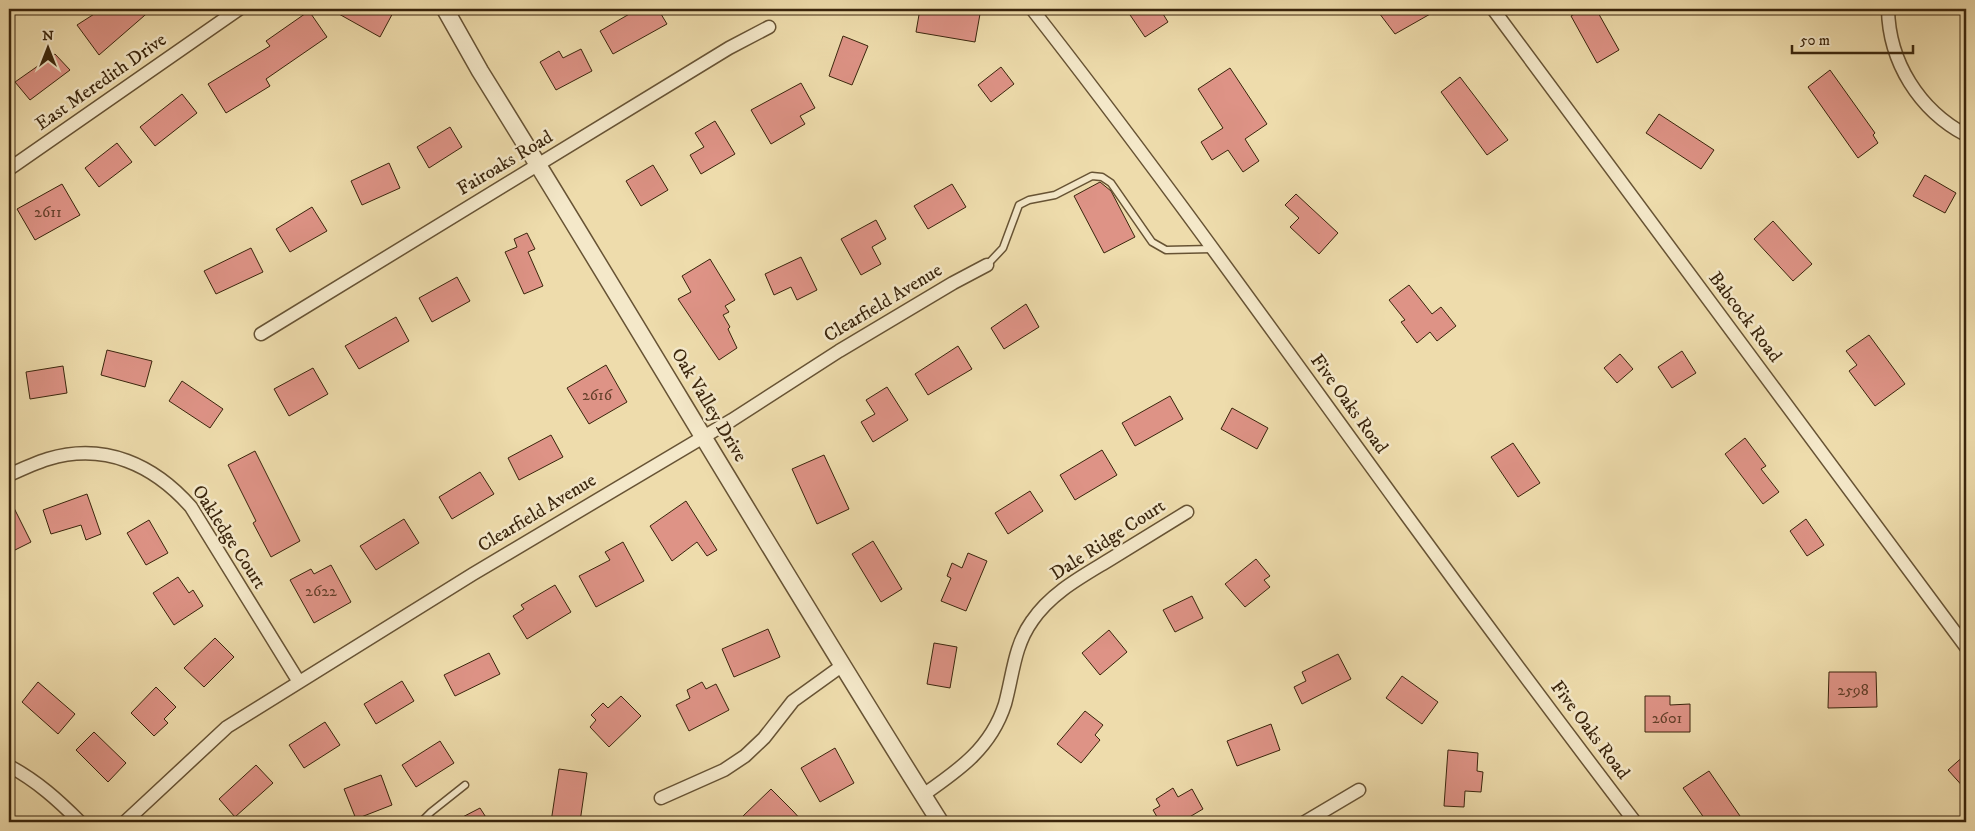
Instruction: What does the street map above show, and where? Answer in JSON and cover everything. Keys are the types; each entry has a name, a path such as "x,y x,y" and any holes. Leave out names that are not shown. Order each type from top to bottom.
{"street":[{"name":"East Meredith Drive","path":"9,168 239,9"},
{"name":"Oak Valley Drive","path":"444,9 940,822"},
{"name":"Five Oaks Road","path":"1032,9 1213,249 1444,567 1635,822"},
{"name":"Babcock Road","path":"1493,9 1966,647"},
{"path":"1888,9 1892,46 1901,68 1912,87 1943,120 1966,135"},
{"name":"Fairoaks Road","path":"261,334 729,48 769,27"},
{"name":"Clearfield Avenue","path":"125,822 227,727 472,574 704,436 953,282 987,265"},
{"name":"Oakledge Court","path":"9,475 47,459 70,454 94,453 130,462 158,475 176,489 191,507 299,682"},
{"name":"Dale Ridge Court","path":"923,795 970,762 984,746 996,726 1005,703 1014,658 1021,640 1032,620 1046,603 1066,587 1187,512"},
{"path":"661,798 724,770 745,756 764,738 793,701 843,665"},
{"path":"9,766 33,779 55,796 80,822"},
{"path":"1305,822 1359,790"}],"lane":[{"path":"987,265 1002,248 1019,205 1029,200 1055,195 1092,176 1102,177 1111,183 1152,242 1166,250 1213,249"},
{"path":"421,822 465,785"}],"building":[{"path":"102,9 152,9 99,55 77,25"},
{"path":"330,9 395,9 380,37"},
{"path":"638,9 658,9 667,24 613,54 600,31"},
{"path":"920,9 953,9 980,14 975,42 916,32"},
{"path":"1126,9 1160,9 1168,22 1145,37"},
{"path":"1376,9 1439,9 1395,34"},
{"path":"1583,9 1596,9 1619,50 1597,63 1571,16"},
{"path":"309,11 327,37 266,79 270,86 226,113 208,84 270,46 266,41"},
{"path":"843,36 868,46 852,85 829,76"},
{"path":"581,49 592,71 556,90 540,62 559,51 563,58"},
{"path":"55,54 70,70 30,100 15,82"},
{"path":"1001,67 1014,84 991,102 978,85"},
{"path":"1230,68 1267,124 1245,139 1259,161 1243,172 1228,150 1212,160 1201,142 1223,128 1198,89"},
{"path":"1830,70 1875,133 1873,135 1878,143 1858,158 1808,87"},
{"path":"1460,77 1508,140 1487,155 1441,92"},
{"path":"801,83 815,108 800,116 805,124 771,144 751,110"},
{"path":"182,94 197,113 155,146 140,127"},
{"path":"1659,114 1714,150 1701,169 1646,133"},
{"path":"715,121 735,154 701,174 690,155 704,147 695,133"},
{"path":"450,127 462,147 429,168 417,147"},
{"path":"117,143 132,162 99,187 85,168"},
{"path":"389,163 400,188 362,205 351,181"},
{"path":"653,165 668,190 641,206 626,181"},
{"path":"1925,175 1956,193 1945,213 1913,196"},
{"path":"1100,182 1111,191 1135,237 1104,253 1074,196"},
{"path":"62,184 80,215 35,240 17,209"},
{"path":"952,184 966,207 928,229 914,206"},
{"path":"1296,194 1338,233 1319,254 1290,227 1299,218 1285,205"},
{"path":"312,207 327,231 290,252 276,229"},
{"path":"876,220 886,239 872,247 881,264 861,275 841,239"},
{"path":"1773,221 1812,264 1793,281 1754,239"},
{"path":"527,233 535,249 528,252 543,286 524,294 505,252 517,247 514,239"},
{"path":"251,248 263,272 216,294 204,271"},
{"path":"801,257 817,290 797,300 791,287 774,295 765,274"},
{"path":"710,259 735,300 725,306 729,312 723,315 730,327 728,329 737,348 719,360 678,299 691,292 682,276"},
{"path":"457,277 470,301 432,322 419,298"},
{"path":"1409,285 1432,314 1441,307 1456,326 1437,341 1430,332 1417,343 1401,322 1405,320 1389,300"},
{"path":"1026,304 1039,327 1004,349 991,328"},
{"path":"396,317 409,341 359,369 345,346"},
{"path":"1869,335 1905,384 1875,406 1849,371 1857,365 1846,351"},
{"path":"958,346 972,369 928,395 915,374"},
{"path":"107,350 152,361 145,387 101,375"},
{"path":"1682,351 1696,373 1672,388 1658,367"},
{"path":"1620,354 1633,369 1617,383 1604,368"},
{"path":"606,365 627,402 589,424 567,388"},
{"path":"63,366 67,393 30,399 26,372"},
{"path":"313,368 328,394 289,416 274,389"},
{"path":"182,381 223,409 210,428 169,401"},
{"path":"887,387 908,420 873,442 861,422 875,414 866,400"},
{"path":"1170,396 1183,419 1135,446 1122,423"},
{"path":"1232,408 1268,428 1257,449 1221,429"},
{"path":"551,435 563,457 519,480 508,458"},
{"path":"1745,438 1766,466 1761,469 1779,492 1763,504 1725,454"},
{"path":"1513,443 1540,483 1518,497 1491,457"},
{"path":"1102,450 1117,475 1075,500 1060,475"},
{"path":"255,451 300,541 271,557 253,523 256,521 228,465"},
{"path":"824,455 849,509 817,524 792,469"},
{"path":"480,472 494,494 452,519 439,497"},
{"path":"1030,491 1043,511 1008,534 995,513"},
{"path":"87,494 101,534 86,540 81,525 51,534 43,510"},
{"path":"9,498 31,542 9,553"},
{"path":"686,501 717,550 707,556 697,542 672,561 650,526"},
{"path":"404,519 419,543 376,570 360,546"},
{"path":"1806,519 1824,545 1807,556 1790,531"},
{"path":"149,520 168,553 146,565 127,533"},
{"path":"873,541 902,589 881,602 852,554"},
{"path":"623,542 644,581 596,607 579,576 610,560 605,552"},
{"path":"968,553 987,561 966,611 941,601 951,578 947,576 952,563 962,568"},
{"path":"1256,559 1270,576 1264,580 1270,587 1245,607 1225,584"},
{"path":"331,565 351,602 314,623 290,580 311,569 314,574"},
{"path":"178,577 189,593 193,590 203,606 174,625 153,593"},
{"path":"555,585 571,612 527,639 513,616 524,609 521,605"},
{"path":"1192,596 1203,618 1175,632 1163,610"},
{"path":"768,629 780,657 734,677 722,649"},
{"path":"1109,630 1127,652 1100,675 1082,653"},
{"path":"215,638 234,657 204,687 184,668"},
{"path":"934,643 957,647 950,688 927,684"},
{"path":"489,653 500,674 455,696 444,675"},
{"path":"1338,654 1351,679 1302,704 1294,687 1306,681 1302,672"},
{"path":"1829,672 1876,672 1877,707 1828,708"},
{"path":"1402,676 1438,702 1422,724 1386,698"},
{"path":"402,681 414,701 376,724 364,704"},
{"path":"38,682 75,714 58,734 22,702"},
{"path":"702,682 706,689 716,684 729,710 689,731 676,705 690,698 687,690"},
{"path":"156,687 176,707 164,719 168,723 154,736 131,713"},
{"path":"621,696 641,716 609,747 590,727 596,720 591,715 603,703 608,708"},
{"path":"1645,696 1670,696 1670,705 1690,704 1690,732 1645,732"},
{"path":"1085,711 1103,725 1095,735 1100,740 1081,763 1057,744"},
{"path":"325,722 340,745 304,768 289,745"},
{"path":"1271,724 1280,750 1237,766 1227,741"},
{"path":"94,732 126,763 108,782 76,750"},
{"path":"440,741 454,763 416,787 402,765"},
{"path":"835,748 854,783 820,802 801,768"},
{"path":"1448,750 1478,753 1477,771 1483,772 1481,792 1465,791 1464,807 1444,806"},
{"path":"1966,754 1966,790 1948,770"},
{"path":"256,765 273,783 235,817 219,799"},
{"path":"559,769 587,773 580,822 551,822"},
{"path":"1709,771 1740,816 1731,822 1707,822 1683,788"},
{"path":"381,775 392,805 356,819 344,789"},
{"path":"1173,788 1178,797 1192,789 1203,809 1181,822 1160,822 1153,810 1160,806 1156,799"},
{"path":"771,789 803,822 749,822 743,816"},
{"path":"480,808 489,822 453,822"}]}
